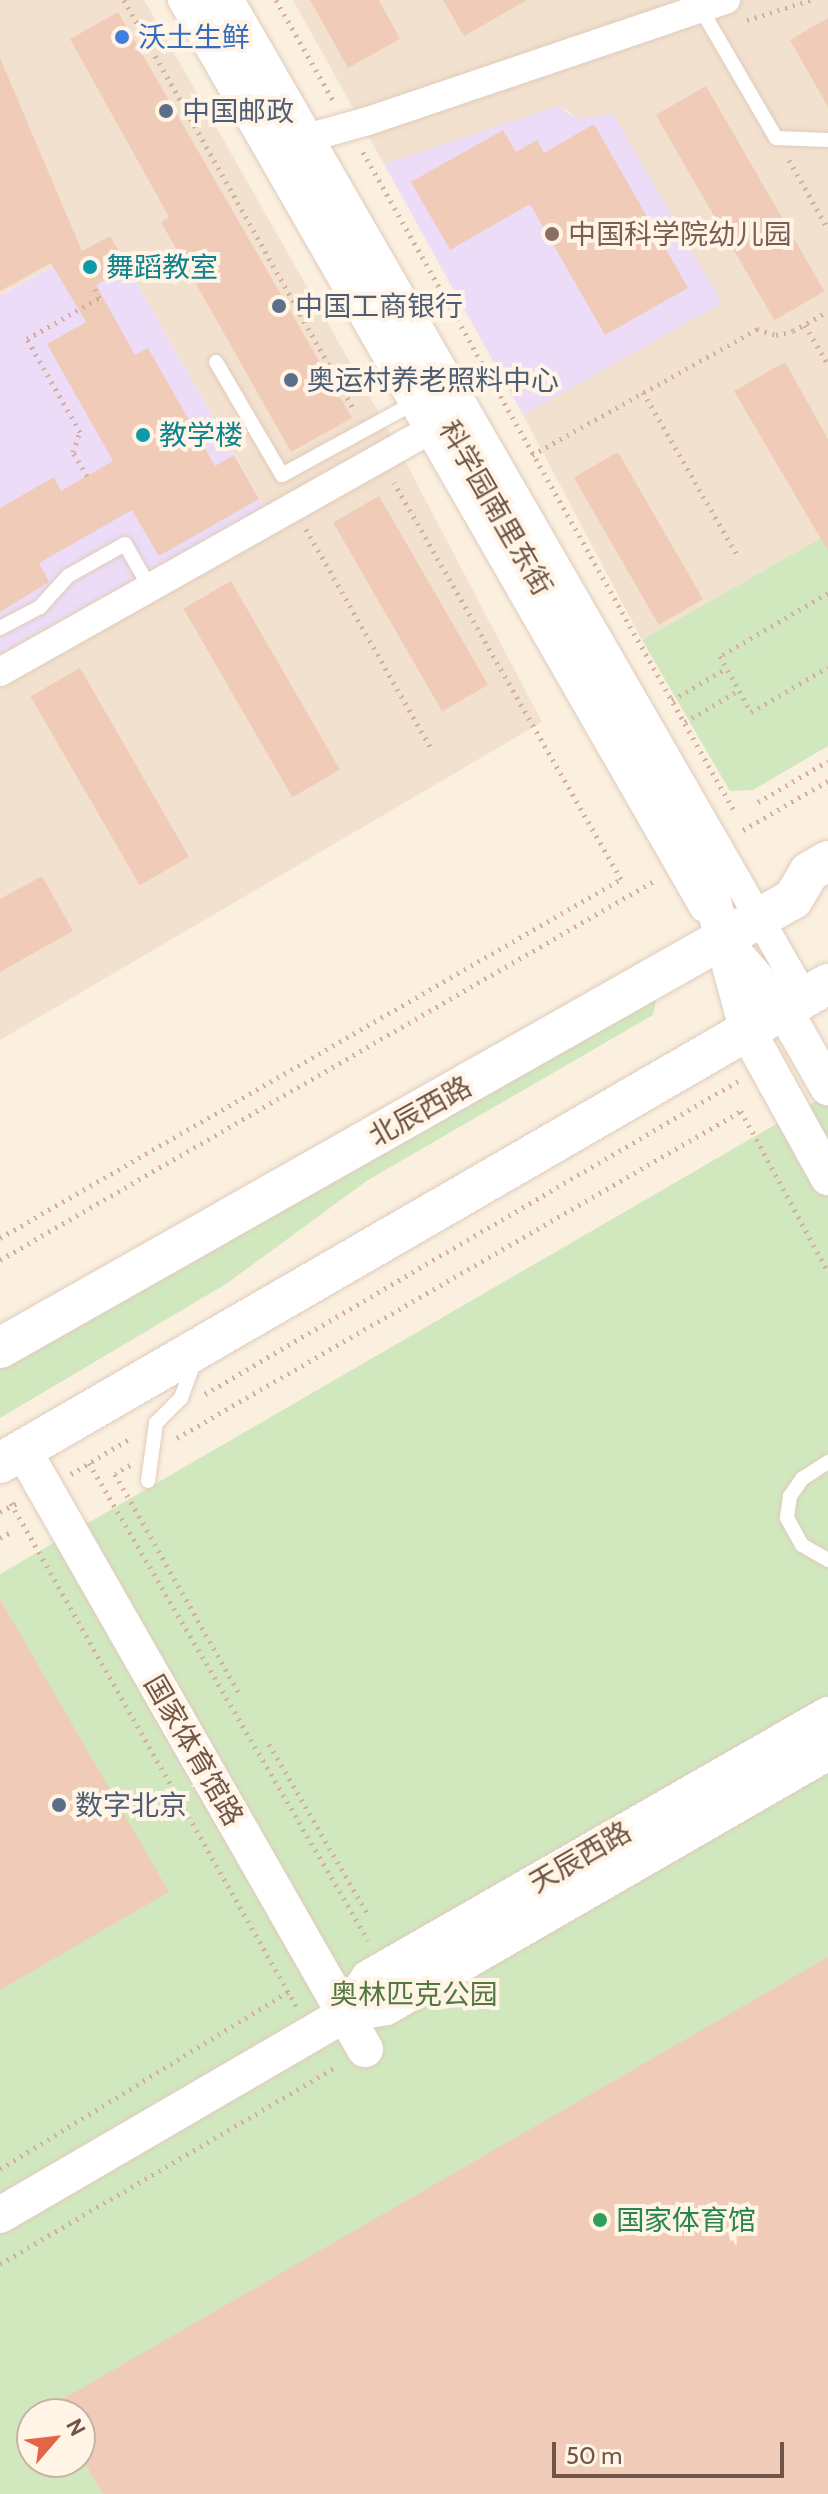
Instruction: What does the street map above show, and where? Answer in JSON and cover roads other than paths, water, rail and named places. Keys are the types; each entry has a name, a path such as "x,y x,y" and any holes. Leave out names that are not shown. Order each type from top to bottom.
{"main road":[{"name":"北辰西路","path":"0,1348 793,899 809,872 828,861"},
{"path":"10,1469 199,1348 783,1018"}],"street":[{"path":"182,0 287,143"},
{"name":"科学园南里东街","path":"203,0 287,143 436,412 690,840 723,940"},
{"path":"230,0 287,143"},
{"path":"287,143 368,121 713,4"},
{"path":"0,672 381,458 436,412 760,918 783,1018 828,1177"},
{"path":"723,940 783,1018 828,1087"},
{"name":"国家体育馆路","path":"10,1469 365,2049"},
{"name":"天辰西路","path":"345,2014 369,1978 828,1715"},
{"name":"天辰西路","path":"0,2215 311,2033 345,2014 386,2007 828,1752"}],"lane":[{"path":"713,4 776,138 828,140"},
{"path":"216,362 282,475 436,412"},
{"path":"0,628 40,607 68,576 125,544 150,588"},
{"path":"148,1481 156,1423 181,1398 199,1348"},
{"path":"828,1462 802,1479 790,1496 787,1518 802,1545 828,1560"}],"place":[{"name":"沃土生鲜","path":"122,37"},
{"name":"中国邮政","path":"166,111"},
{"name":"中国科学院幼儿园","path":"552,234"},
{"name":"舞蹈教室","path":"90,267"},
{"name":"中国工商银行","path":"279,306"},
{"name":"奥运村养老照料中心","path":"291,380"},
{"name":"教学楼","path":"143,435"},
{"name":"数字北京","path":"59,1805"},
{"name":"国家体育馆","path":"600,2220"}],"park label":[{"name":"奥林匹克公园","path":"414,1994"}]}
